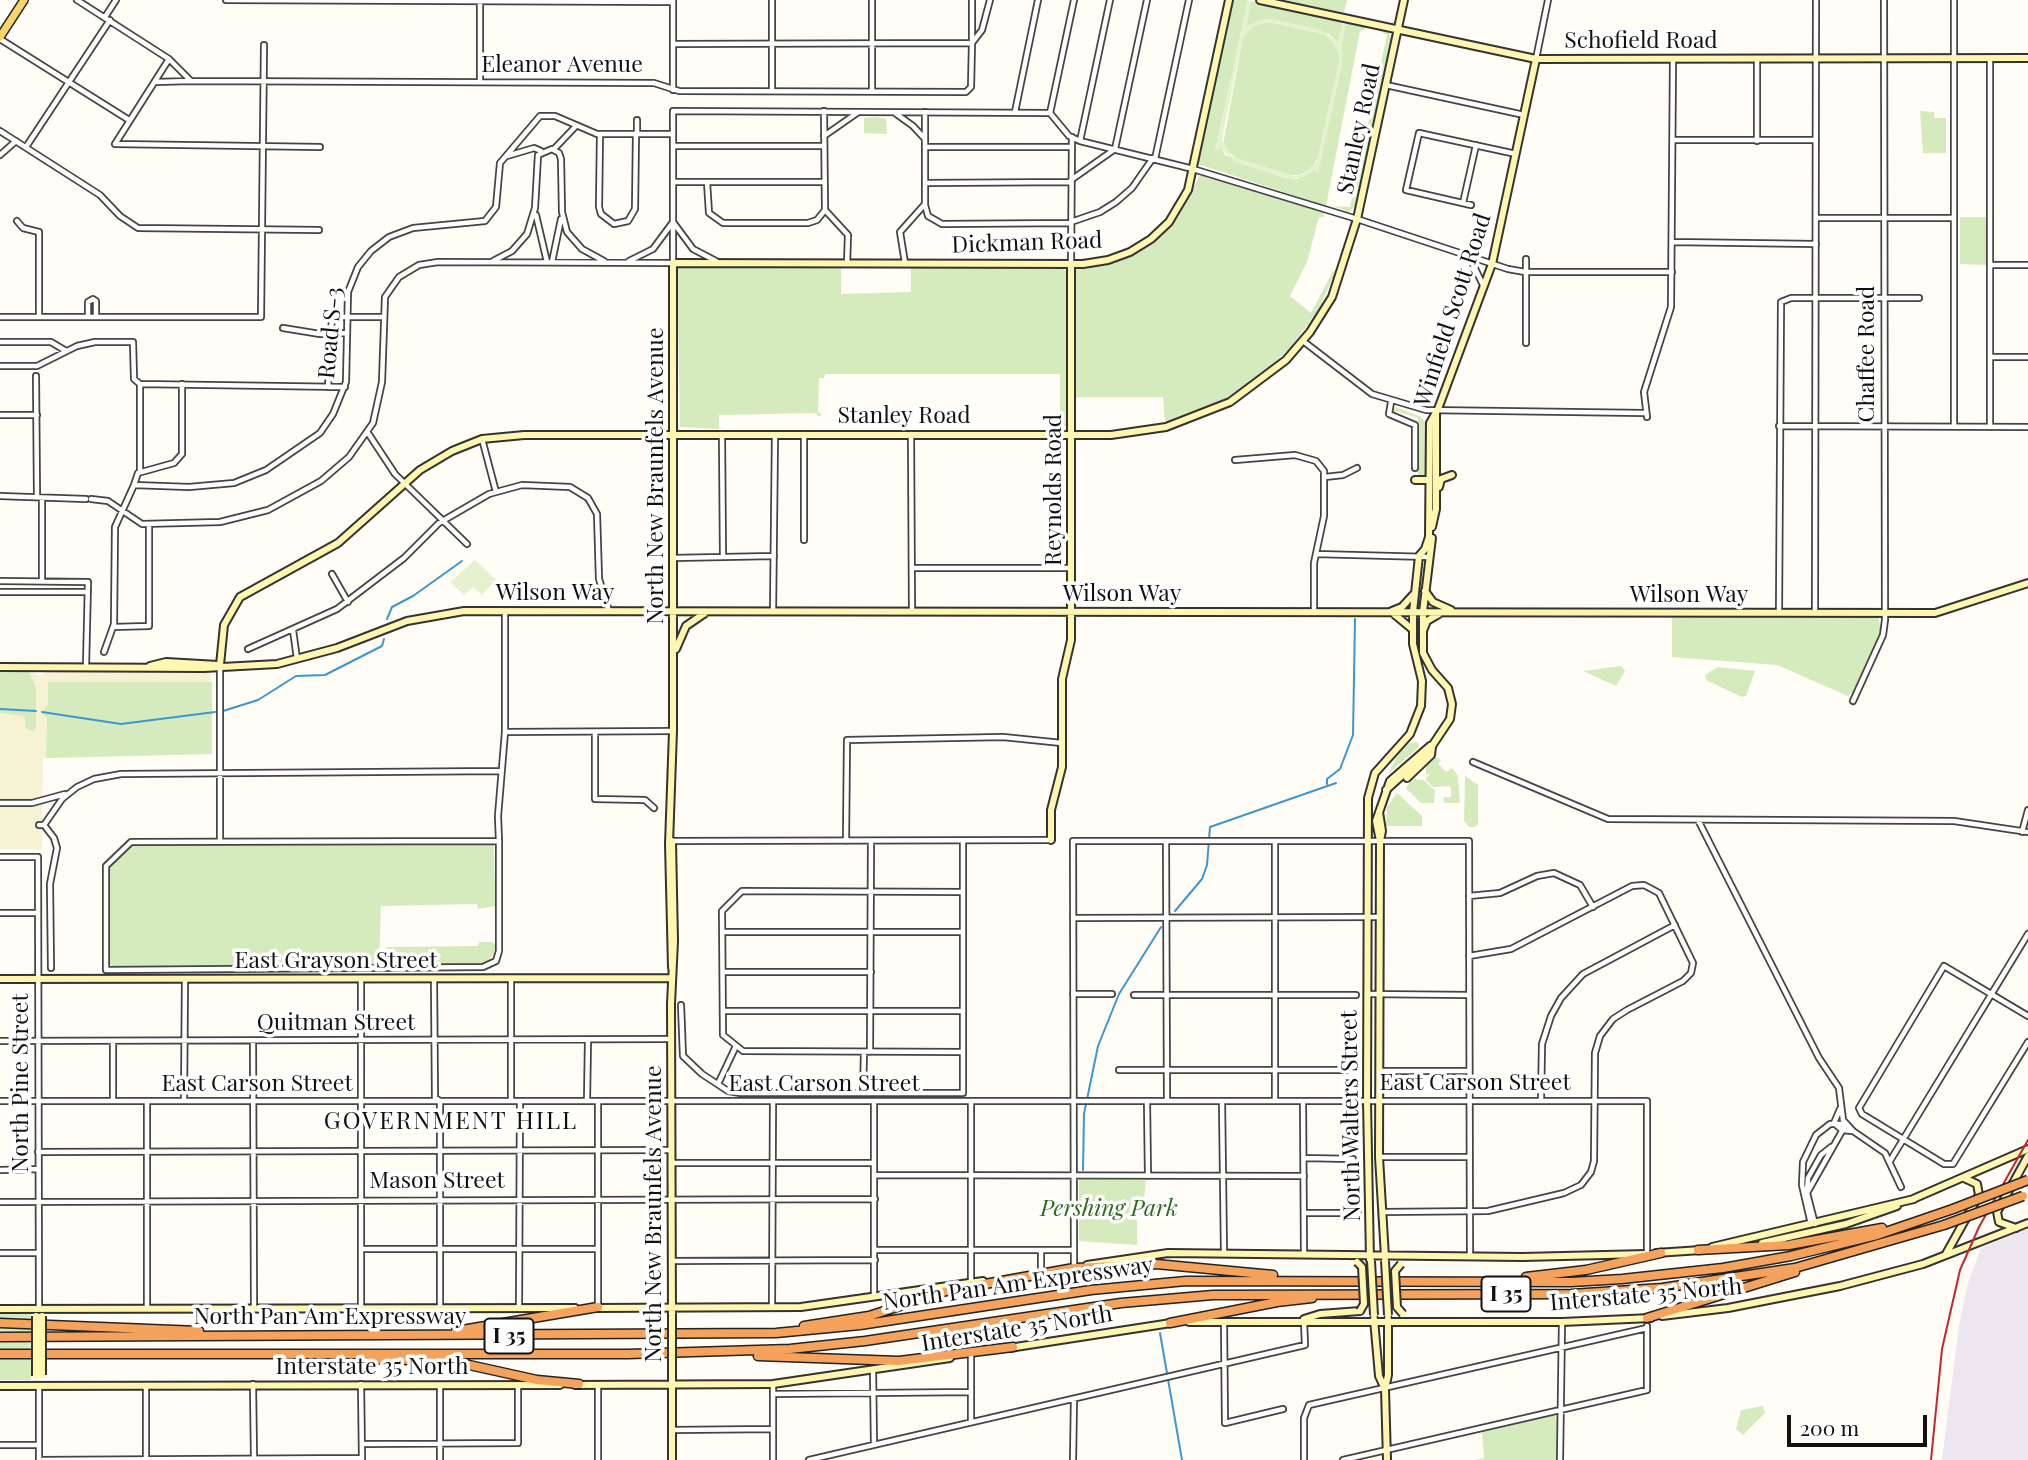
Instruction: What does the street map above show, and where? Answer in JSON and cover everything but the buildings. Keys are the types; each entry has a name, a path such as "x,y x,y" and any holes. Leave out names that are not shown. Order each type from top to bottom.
{"highway":[{"name":"North Pan Am Expressway","path":"1,1337 703,1336 829,1329 1046,1296 1186,1281 1571,1282 1723,1268 1820,1250 1939,1215 2028,1180"},
{"name":"North Pan Am Expressway","path":"0,1357 685,1353 825,1346 1095,1307 1213,1295 1571,1294 1662,1288 1795,1268 1912,1237 2025,1194"},
{"path":"1698,1250 1789,1245 1939,1215"},
{"path":"1647,1318 1774,1278 1874,1252 1912,1237"},
{"path":"1461,1281 1565,1274 1661,1253"},
{"path":"703,1336 859,1318 946,1291 1075,1268 1157,1264 1359,1281"},
{"path":"1170,1323 1277,1302 1358,1294"},
{"path":"315,1335 465,1330 598,1307"},
{"path":"0,1323 215,1331 251,1336"},
{"path":"685,1353 899,1361 1013,1347"},
{"path":"299,1355 452,1361 537,1380 579,1384"}],"main road":[{"path":"0,38 23,0"}],"street":[{"path":"77,0 169,59 191,81"},
{"path":"26,147 108,19 116,0"},
{"path":"226,0 673,1 673,90"},
{"path":"772,0 772,91"},
{"path":"872,0 872,92"},
{"path":"972,0 972,43"},
{"path":"972,43 982,30 990,0"},
{"path":"1014,112 1038,0"},
{"path":"1050,113 1074,0"},
{"path":"1080,141 1110,0"},
{"path":"925,183 1071,181 1115,149 1147,0"},
{"path":"925,112 925,204 928,216 942,223 1071,223 1100,212 1132,188 1154,159 1189,0"},
{"name":"Dickman Road","path":"673,263 1071,264 1096,263 1119,257 1151,239 1176,212 1188,190 1229,0"},
{"name":"Schofield Road","path":"1260,0 1536,59 2028,58"},
{"name":"Stanley Road","path":"220,665 225,625 240,597 338,543 404,483 439,458 482,439 508,435 1072,435 1144,431 1203,415 1261,382 1302,340 1332,297 1357,219 1404,0"},
{"name":"Winfield Scott Road","path":"1380,841 1376,831 1379,812 1390,781 1432,745 1446,728 1452,704 1448,688 1426,661 1422,632 1436,509 1436,411 1492,264 1548,0"},
{"path":"1815,612 1816,0"},
{"name":"Chaffee Road","path":"1853,701 1883,635 1885,613 1884,0"},
{"path":"1954,0 1954,426"},
{"path":"480,2 480,82"},
{"path":"0,38 68,84 129,120"},
{"path":"673,44 972,43"},
{"name":"Eleanor Avenue","path":"155,82 654,83 673,90 966,92 971,87 972,43"},
{"path":"0,317 261,317 264,44"},
{"path":"1990,58 1990,426"},
{"path":"169,59 115,144 320,147"},
{"path":"1302,340 1364,389 1391,402 1436,411 1646,415 1647,380 1670,317 1673,59"},
{"path":"1757,59 1758,141"},
{"path":"1386,85 1524,115"},
{"name":"North New Braunfels Avenue","path":"672,1460 672,968 669,918 673,731 673,111 824,111"},
{"path":"847,264 848,235 825,210 824,111 1050,113 1072,137 1080,141 1193,169 1492,264 1525,272 1672,272"},
{"path":"824,137 838,123 860,111"},
{"path":"893,112 913,126 925,140"},
{"name":"Road S-3","path":"134,485 219,486 258,474 320,433 333,415 345,387 348,292 353,276 364,258 383,241 413,228 432,224 479,223 492,215 497,205 499,167 540,116 555,116 600,134 673,134"},
{"path":"600,134 601,214 614,224 628,221 635,209 637,120"},
{"path":"506,156 534,148 541,151 554,149 576,126"},
{"path":"0,131 105,199 134,227 318,230"},
{"path":"1471,205 1406,190 1419,133 1516,154"},
{"name":"Reynolds Road","path":"1051,840 1051,810 1061,775 1062,679 1071,640 1072,612 1072,137"},
{"path":"1673,140 1816,140"},
{"path":"0,155 16,141"},
{"path":"1463,203 1476,145"},
{"path":"673,146 824,146"},
{"path":"925,147 1072,147"},
{"path":"554,149 561,159 562,212 568,232 582,249 611,262"},
{"path":"541,151 535,163 535,208 549,262"},
{"path":"673,182 824,183"},
{"path":"707,182 709,212 723,223 808,223 817,220 825,210"},
{"path":"905,263 900,232 925,204"},
{"path":"487,262 506,255 524,239 535,208"},
{"path":"549,262 562,212"},
{"path":"1816,218 1954,218"},
{"path":"17,221 23,228 39,232 39,317"},
{"path":"621,262 639,258 653,249 673,222"},
{"name":"Dickman Road","path":"673,222 693,249 708,259 726,263"},
{"path":"1672,242 1816,244"},
{"path":"1469,256 1483,286"},
{"path":"1526,259 1526,343"},
{"path":"0,496 108,501 134,521 149,524 220,522 268,510 331,473 368,433 377,410 382,382 383,317 389,289 410,269 432,262 673,263"},
{"path":"1990,265 2028,265"},
{"path":"1779,612 1779,319 1784,300 1919,298"},
{"path":"88,317 88,302 93,299 96,301 96,317"},
{"path":"328,387 332,317 383,317"},
{"path":"283,328 346,333"},
{"path":"0,342 51,342 66,351"},
{"path":"0,366 37,366 66,351 94,342 133,342 134,379 140,384 345,387"},
{"path":"1990,357 2028,357"},
{"path":"36,376 42,581"},
{"path":"104,652 113,628 114,532 140,472 140,384"},
{"path":"140,472 174,463 182,454 182,384"},
{"path":"1391,402 1389,414 1415,425 1415,468"},
{"path":"1367,841 1368,799 1375,774 1410,734 1421,706 1422,681 1412,644 1413,612 1419,556 1429,537 1429,432 1436,411"},
{"path":"0,415 37,415"},
{"path":"1779,426 2028,427"},
{"path":"368,433 392,471 467,544"},
{"path":"722,434 723,557"},
{"path":"773,612 775,434"},
{"path":"804,434 804,540"},
{"path":"911,434 912,611"},
{"path":"482,439 496,492"},
{"path":"1235,460 1305,457 1320,464 1325,477 1323,525 1316,554 1314,612"},
{"path":"1436,464 1440,471 1452,475 1440,482 1436,509"},
{"path":"1325,477 1343,475 1357,468"},
{"path":"1415,480 1429,480"},
{"path":"248,649 348,602 404,558 443,520 496,492 539,485 576,488 589,498 597,514 599,579 610,611"},
{"path":"113,628 149,626 149,524"},
{"path":"1316,554 1429,557"},
{"path":"673,558 774,556"},
{"path":"912,568 1071,568"},
{"path":"332,574 348,602"},
{"path":"0,581 88,582 89,630 86,666"},
{"name":"Wilson Way","path":"0,667 249,666 297,660 337,649 407,621 464,611 1940,613 2027,584"},
{"path":"1426,591 1433,602 1456,612"},
{"path":"0,592 88,592"},
{"path":"1389,612 1402,607 1415,593"},
{"path":"499,841 131,842 107,863 106,970 483,967 495,962 499,951 499,841 505,732 505,611"},
{"path":"673,668 681,633 692,620 712,611"},
{"path":"1389,612 1403,619 1413,630"},
{"path":"1422,632 1432,617 1443,612"},
{"path":"293,630 297,660"},
{"path":"220,665 220,842"},
{"path":"505,732 673,731"},
{"path":"596,732 595,799 645,800 654,807"},
{"path":"846,841 847,740 1003,737 1062,743"},
{"path":"1473,762 1608,819 1954,821 2025,832 2028,810"},
{"path":"0,803 32,803 69,793 94,779 121,774 501,771"},
{"path":"51,968 50,884 57,848 54,838 41,825 69,793"},
{"path":"1698,820 1819,1058 1839,1088 1840,1108 1846,1124 1875,1144 1890,1161 1901,1187"},
{"path":"672,841 1051,840"},
{"path":"863,1093 871,1011 871,841"},
{"path":"681,1005 681,1052 691,1066 718,1084 740,1093 963,1093 963,841"},
{"path":"1075,1268 1073,841 1469,841 1470,1257"},
{"path":"1166,841 1167,1101"},
{"path":"1275,841 1275,1101"},
{"name":"North Walters Street","path":"1367,841 1370,1259 1380,1376 1385,1389"},
{"name":"North Walters Street","path":"1380,841 1379,1157 1388,1318 1388,1375 1385,1389 1387,1460"},
{"name":"North Pine Street","path":"0,857 38,857 39,1460"},
{"path":"1469,896 1500,893 1537,876 1554,873 1580,885 1593,906"},
{"path":"1383,1212 1470,1212 1499,1209 1575,1189 1587,1179 1594,1161 1595,1054 1603,1030 1627,1010 1675,985 1691,973 1692,958 1659,893 1644,885 1632,886 1503,952 1469,956"},
{"path":"963,892 742,891 722,911 723,1035 745,1052 963,1052"},
{"path":"0,913 38,913"},
{"path":"1073,918 1379,917"},
{"path":"1541,1100 1542,1044 1551,1016 1561,998 1583,974 1675,925"},
{"path":"722,932 963,932"},
{"path":"1890,1161 2028,934"},
{"path":"2028,1016 1944,966 1859,1108 1862,1114 1944,1164 1953,1164 2028,1042"},
{"path":"723,972 871,972"},
{"path":"434,978 435,1098 440,1101 440,1308"},
{"path":"511,978 511,1101"},
{"name":"East Grayson Street","path":"0,979 672,978"},
{"path":"184,1101 185,979"},
{"path":"361,979 361,1308"},
{"path":"1073,994 1112,995"},
{"path":"1367,994 1469,995"},
{"path":"1134,995 1356,995"},
{"path":"723,1011 963,1011"},
{"name":"Quitman Street","path":"0,1041 671,1039"},
{"path":"587,1101 588,1040"},
{"path":"113,1041 113,1101"},
{"path":"253,1041 254,1309"},
{"path":"718,1084 736,1046"},
{"path":"1119,1070 1346,1070"},
{"path":"1379,1071 1469,1072"},
{"name":"East Carson Street","path":"0,1101 1647,1101 1647,1254"},
{"path":"147,1101 147,1309"},
{"path":"519,1308 520,1101"},
{"path":"598,1101 598,1307"},
{"path":"772,1308 773,1101"},
{"path":"874,1101 874,1296"},
{"path":"971,1101 971,1282"},
{"path":"1147,1101 1148,1175"},
{"path":"1222,1101 1224,1253"},
{"path":"1303,1101 1304,1255"},
{"path":"1813,1225 1802,1185 1803,1162 1816,1135 1834,1123 1840,1108"},
{"path":"1834,1123 1846,1124"},
{"path":"1834,1123 1842,1130 1853,1131"},
{"path":"1813,1225 1807,1193 1808,1178 1821,1155 1832,1147 1846,1124"},
{"name":"Interstate 35 North","path":"0,1309 772,1308 801,1307 1075,1268 1157,1253 1331,1255 1385,1259 1661,1253 1804,1235 1880,1213 2028,1149"},
{"path":"38,1152 672,1150"},
{"path":"2016,1228 1999,1222 1997,1212 2028,1156"},
{"path":"1379,1157 1470,1157"},
{"path":"1304,1158 1353,1159"},
{"path":"672,1163 874,1163"},
{"path":"0,1170 38,1169"},
{"path":"875,1175 1304,1176"},
{"path":"1942,1257 1950,1251 1979,1195 1977,1184 1971,1179 1960,1178"},
{"name":"Mason Street","path":"0,1202 519,1198 875,1199"},
{"path":"1698,1250 1914,1199"},
{"path":"1304,1213 1358,1213"},
{"name":"Interstate 35 North","path":"0,1386 773,1384 971,1356 1170,1323 1374,1318 1562,1322 1647,1318 1779,1299 1861,1281 1942,1257 2028,1223"},
{"path":"361,1249 597,1248"},
{"path":"875,1250 1074,1250"},
{"path":"1041,1250 1041,1272"},
{"path":"0,1252 38,1253"},
{"path":"809,1460 1305,1345 1301,1321 1320,1314 1360,1311 1364,1304 1362,1267 1357,1262 1331,1255"},
{"path":"1417,1321 1402,1314 1397,1307 1395,1271 1401,1264 1420,1257"},
{"path":"672,1261 875,1260"},
{"path":"1343,1460 1647,1390 1647,1318"},
{"path":"1224,1321 1225,1423 1283,1409"},
{"path":"1560,1460 1559,1348 1562,1322"},
{"path":"1304,1460 1304,1418 1309,1405 1647,1328"},
{"path":"971,1356 971,1422"},
{"path":"873,1370 874,1445"},
{"path":"253,1384 254,1460"},
{"path":"39,1460 362,1459 361,1384"},
{"path":"773,1384 773,1460"},
{"path":"146,1385 146,1460"},
{"path":"440,1385 440,1459"},
{"path":"598,1385 598,1460"},
{"path":"362,1444 518,1443 518,1386"},
{"path":"773,1394 971,1392"},
{"path":"1073,1460 1074,1399"},
{"path":"672,1430 773,1429"},
{"path":"0,1445 39,1445"}],"shaded area":[{"path":"47,671 211,671 212,754 43,758 42,849 0,849 0,672 33,672 40,676"},
{"path":"2028,1228 2028,1460 1942,1460 1959,1326 1968,1283 1981,1248"}],"green space":[{"path":"1233,0 1248,0 1216,150 1220,146 1225,155 1285,178 1297,179 1315,169 1342,64 1346,21 1365,26 1364,30 1360,31 1326,206 1198,164"},
{"path":"1248,0 1251,1 1246,27 1261,19 1272,19 1321,30 1338,42 1343,21 1346,21 1342,64 1318,174 1314,170 1303,178 1285,178 1235,162 1220,147 1219,151 1215,150","holes":["1269,22 1324,34 1334,43 1339,53 1339,63 1317,161 1303,174 1295,176 1232,157 1222,139 1243,37 1253,26"]},
{"path":"1283,0 1347,0 1344,13"},
{"path":"1251,1 1343,21 1338,43 1329,34 1266,19 1245,28"},
{"path":"1269,22 1324,34 1334,43 1339,53 1318,157 1311,169 1299,175 1287,175 1236,159 1223,145 1243,37 1253,26"},
{"path":"1371,27 1388,30 1391,37 1355,206 1349,212 1333,206 1350,207 1387,35"},
{"path":"1920,111 1934,112 1934,118 1946,118 1946,153 1923,153"},
{"path":"864,118 886,119 887,134 864,133"},
{"path":"1200,175 1324,212 1324,217 1319,217 1307,262 1290,296 1311,313 1333,271 1336,271 1319,309 1291,347 1260,376 1228,397 1192,414 1165,422 1163,397 1077,397 1076,402 1076,270 1131,257 1158,239 1178,217"},
{"path":"1960,217 1986,217 1986,265 1960,264"},
{"path":"841,266 841,294 911,292 911,266 1062,267 1067,272 1067,426 1060,426 1060,374 825,374 824,378 819,378 818,412 822,414 819,417 816,413 719,415 719,429 680,427 677,268"},
{"path":"1395,407 1421,417 1426,423 1425,478 1418,476 1418,418 1396,411 1392,414"},
{"path":"475,560 496,580 482,595 473,587 464,595 450,582"},
{"path":"1672,616 1878,616 1881,630 1853,692 1848,696 1777,665 1672,657"},
{"path":"1621,666 1625,671 1616,686 1583,671"},
{"path":"1718,667 1755,671 1746,696 1742,697 1706,680 1705,675"},
{"path":"0,672 29,672 36,688 36,728 33,731 25,728 25,716 0,713"},
{"path":"48,682 212,682 212,754 46,758 47,718 41,713 48,705"},
{"path":"1418,742 1419,747 1389,773 1399,751 1409,743"},
{"path":"1436,757 1441,760 1438,764 1446,772 1452,768 1458,776 1460,803 1444,803 1443,797 1451,797 1451,788 1433,787 1425,779 1430,774 1426,775 1426,765"},
{"path":"1465,776 1478,785 1478,824 1475,827 1469,827 1464,821"},
{"path":"1412,779 1424,780 1435,791 1434,803 1421,803 1406,788"},
{"path":"1397,793 1422,816 1422,826 1386,826 1387,807"},
{"path":"128,845 494,845 495,906 478,909 477,904 381,906 379,965 116,968 109,964 109,864"},
{"path":"479,942 492,942 496,945 494,954 483,965 388,966 386,962 386,947 478,946"},
{"name":"Pershing Park","path":"1079,1180 1146,1180 1143,1209 1137,1219 1137,1245 1079,1241"},
{"path":"0,1314 30,1314 31,1380 0,1380"},
{"path":"1763,1406 1765,1413 1743,1435 1736,1429 1741,1410"},
{"path":"1554,1414 1557,1418 1557,1460 1475,1460 1484,1458 1482,1432"}],"waterway":[{"path":"387,619 392,607 413,596 462,561"},
{"path":"1327,784 1327,779 1340,769 1353,735 1355,619"},
{"path":"223,711 258,700 296,676 325,675 382,646 384,639"},
{"path":"0,709 36,711"},
{"path":"42,712 121,724 215,712"},
{"path":"1175,911 1202,879 1207,865 1210,827 1336,783"},
{"path":"1083,1170 1084,1114 1098,1046 1119,994 1161,927"},
{"path":"1160,1333 1182,1460"}],"railway":[{"path":"1931,1460 1942,1349 1960,1270 1979,1227 2028,1140"}],"district":[{"name":"GOVERNMENT HILL","path":"451,1122"}]}
